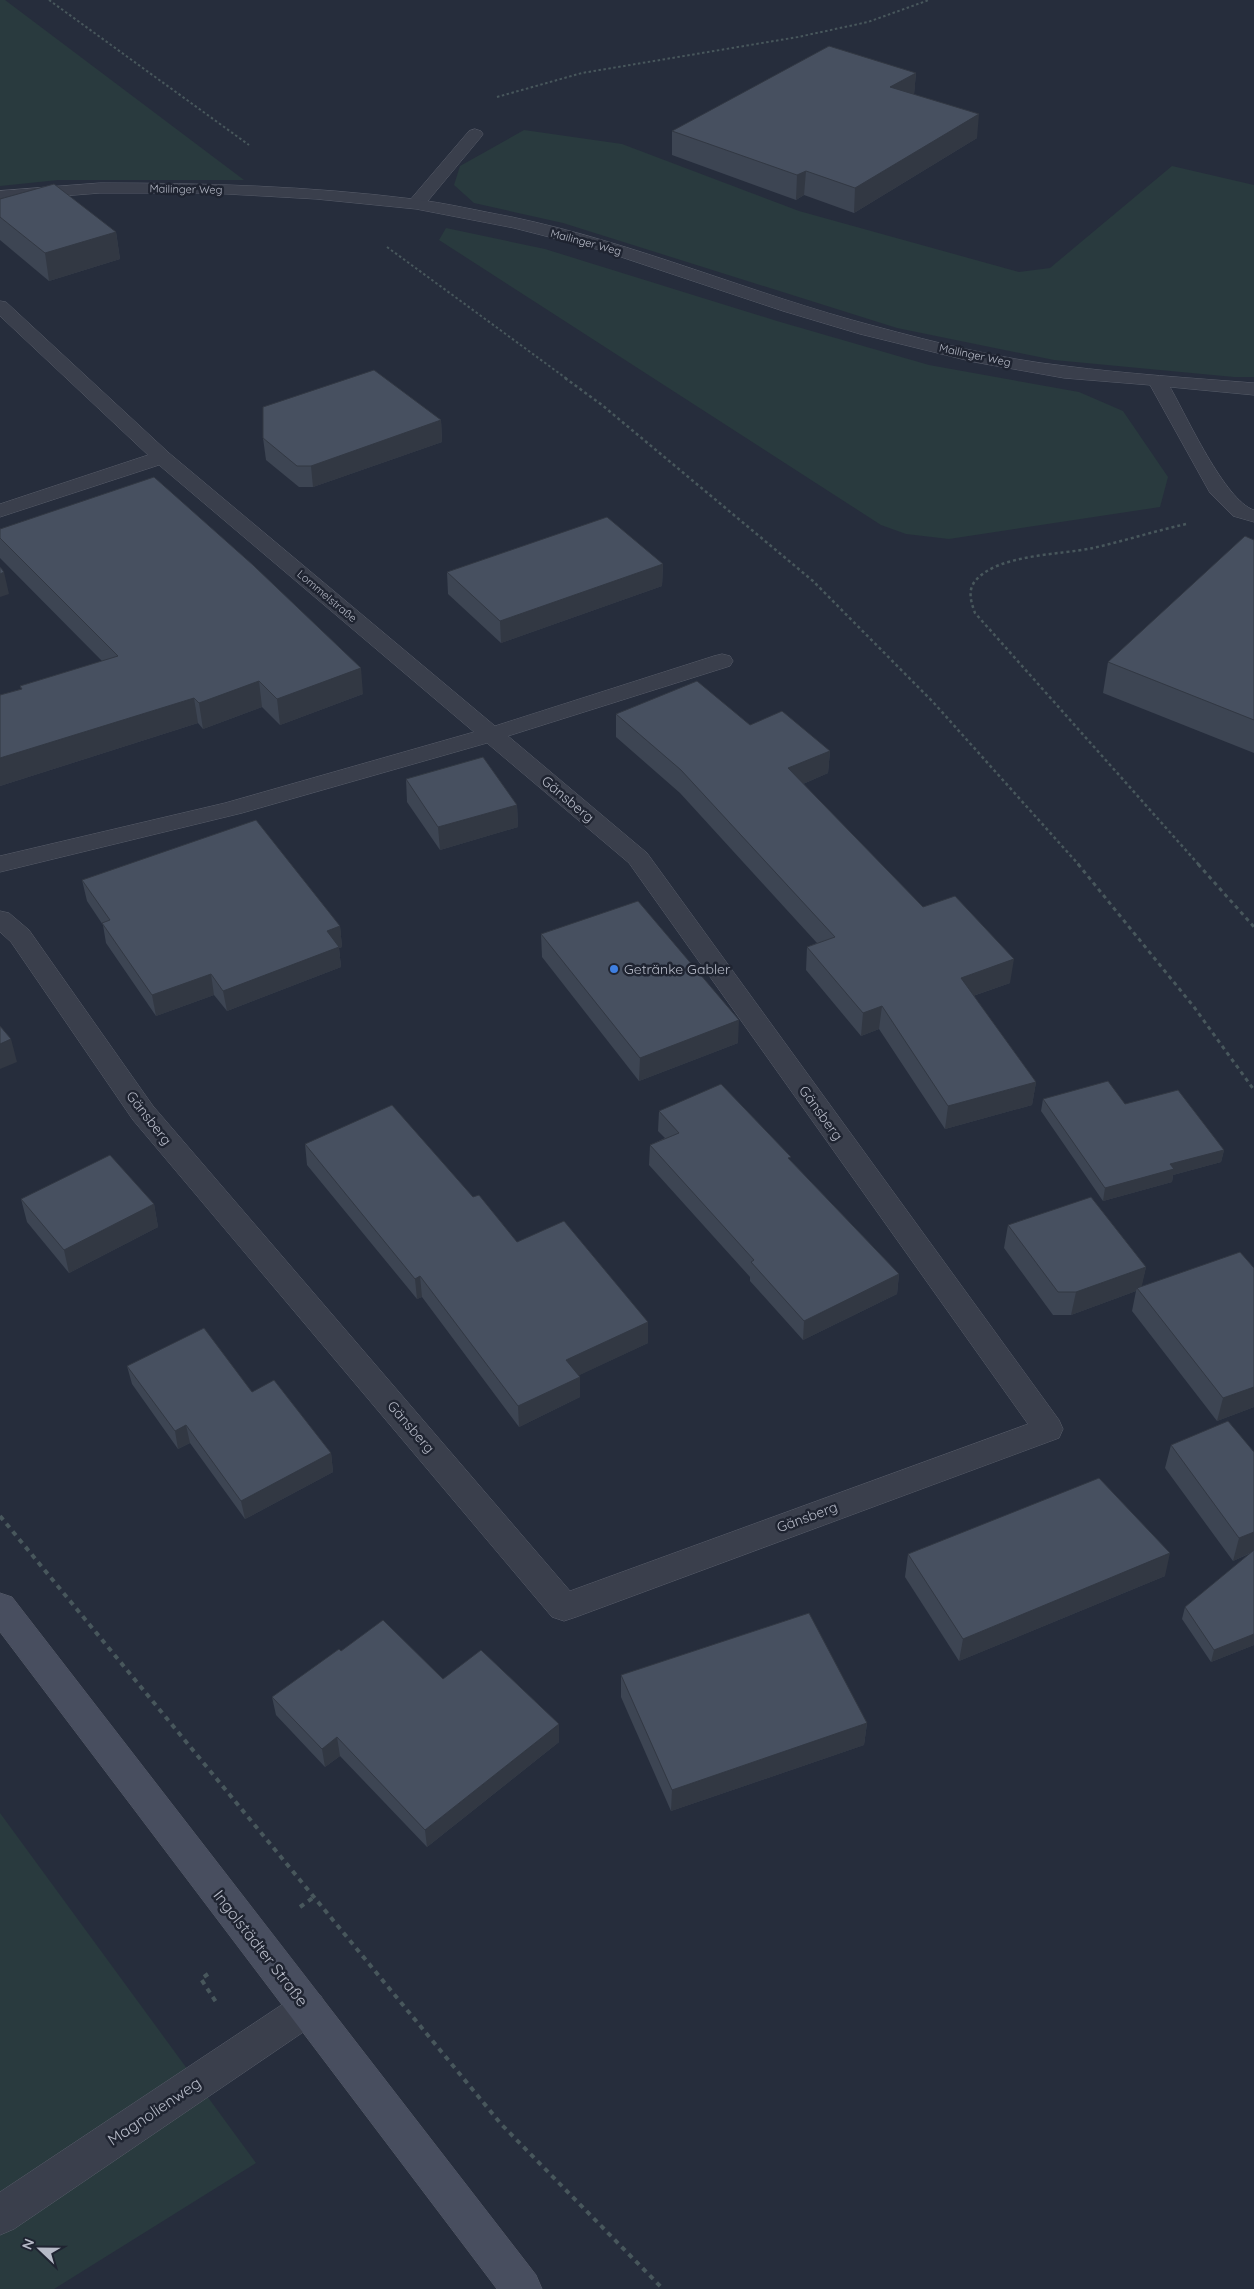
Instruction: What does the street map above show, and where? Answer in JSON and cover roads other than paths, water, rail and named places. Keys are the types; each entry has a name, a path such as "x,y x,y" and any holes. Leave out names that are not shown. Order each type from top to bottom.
{"main road":[{"name":"Ingolstädter Straße","path":"0,1607 522,2289"}],"street":[{"path":"416,204 475,134"},
{"name":"Mailinger Weg","path":"0,196 100,188 208,188 316,194 416,204 515,223 606,246 867,330 965,354 1064,372 1158,382 1254,389"},
{"name":"Lommelstraße","path":"0,306 162,457 492,734"},
{"path":"1158,382 1217,490 1247,514"},
{"path":"0,511 162,457"},
{"path":"0,864 154,829 311,787 492,734 722,661"},
{"name":"Gänsberg","path":"0,919 20,936 143,1113 564,1607 1048,1429 638,858 492,734"},
{"name":"Magnolienweg","path":"0,2216 308,2008"}],"place":[{"name":"Getränke Gabler","path":"614,969"}]}
